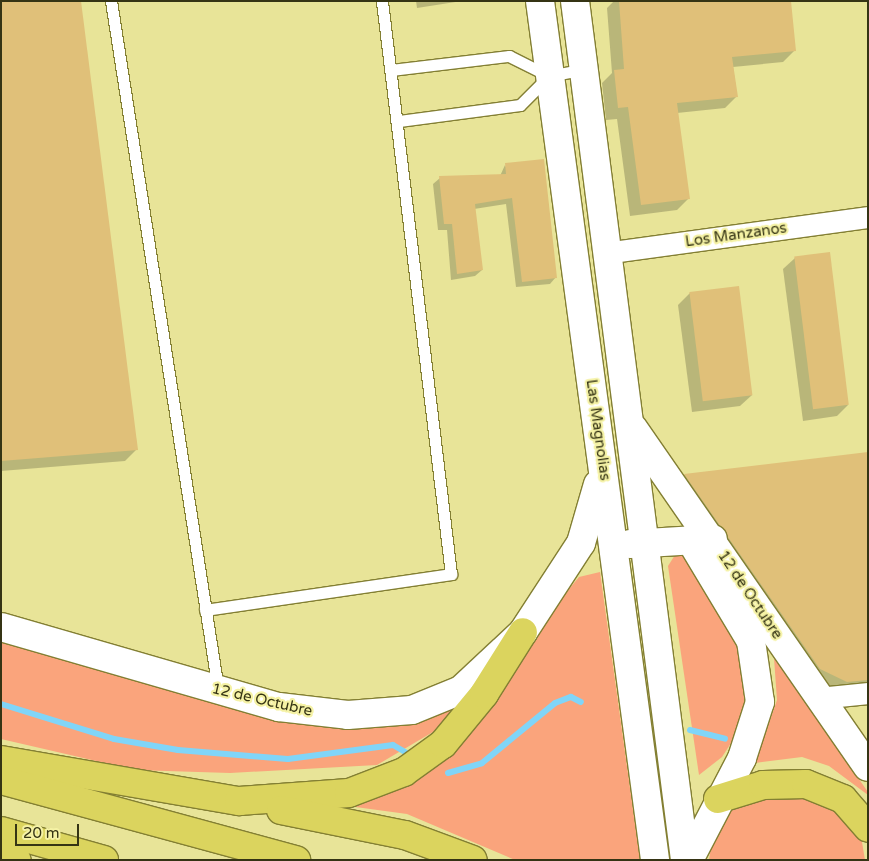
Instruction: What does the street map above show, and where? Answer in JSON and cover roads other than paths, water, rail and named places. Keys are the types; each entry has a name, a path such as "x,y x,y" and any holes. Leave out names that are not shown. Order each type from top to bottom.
{"highway":[{"path":"239,801 349,793 416,765 471,713 523,632"},
{"path":"1,760 239,801 405,835 473,860"},
{"path":"1,780 296,860"},
{"path":"718,799 763,785 806,784 842,799 868,828"},
{"path":"1,831 104,860"},
{"path":"1,853 17,860"}],"main road":[{"name":"Las Magnolias","path":"540,1 655,860"},
{"path":"575,1 605,254 648,542 687,860"},
{"name":"12 de Octubre","path":"631,424 702,540 868,767"},
{"name":"12 de Octubre","path":"1,627 218,691 326,714 412,710 460,690 523,632 572,558 592,515 602,462"},
{"path":"572,558 614,546 648,542 702,540 751,641 759,676 756,725 687,860"}],"street":[{"name":"Los Manzanos","path":"605,254 868,217"},
{"path":"819,698 868,693"}],"lane":[{"path":"112,1 218,691"},
{"path":"206,610 451,574 399,121 382,1"},
{"path":"391,70 509,56 549,76"},
{"path":"399,121 520,105 549,76 584,69"}],"waterway":[{"path":"448,773 482,763 555,703 571,697 581,702"},
{"path":"1,704 114,739 178,750 288,759 393,745 405,752"},
{"path":"690,730 725,739"}]}
